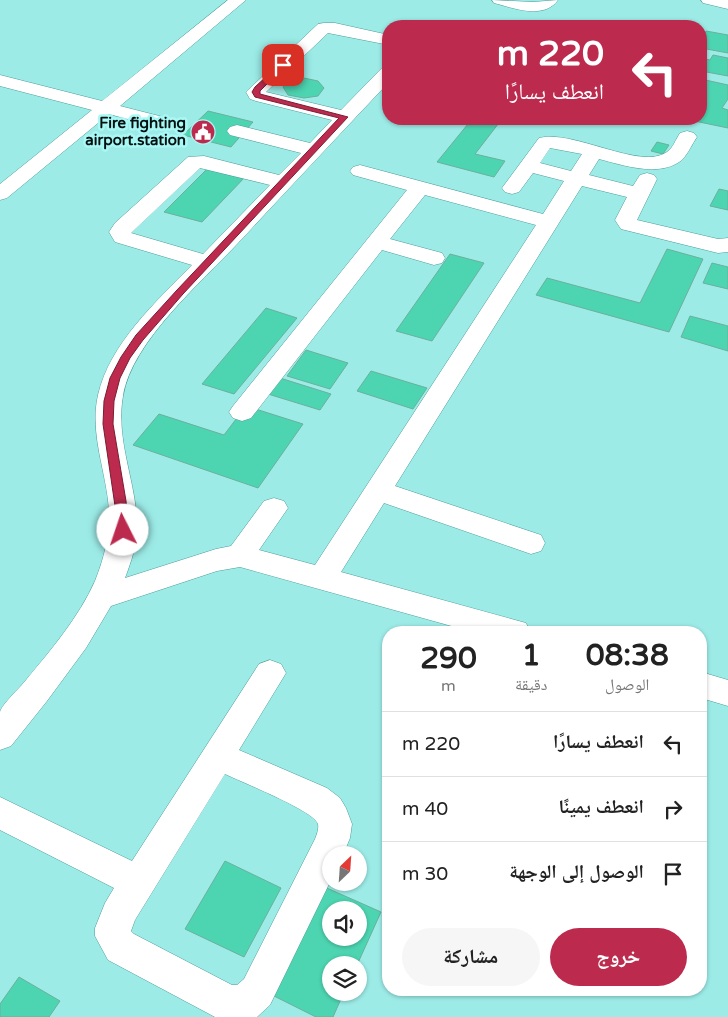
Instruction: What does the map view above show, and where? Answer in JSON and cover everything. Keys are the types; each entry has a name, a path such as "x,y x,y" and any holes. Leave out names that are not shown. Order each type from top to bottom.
{"street":[{"path":"0,194 238,0"},
{"path":"500,0 535,6 547,4 550,0"},
{"path":"709,0 728,4"},
{"path":"344,117 263,97 255,92 324,28 335,28 382,38"},
{"path":"0,736 79,633 103,596 117,561 123,530 121,501 108,424 109,401 115,378 126,357 140,338 208,263 382,78"},
{"path":"0,80 164,123"},
{"path":"237,131 314,150"},
{"path":"512,188 546,142 635,161 659,161 669,159 676,154 687,137"},
{"path":"322,578 594,151"},
{"path":"208,263 129,239 120,232 195,161 284,182"},
{"path":"528,166 577,178 643,187 627,217 626,220 629,224 718,246 728,245"},
{"path":"360,171 549,222"},
{"path":"242,412 420,187"},
{"path":"377,242 434,258"},
{"path":"377,490 531,543"},
{"path":"240,556 274,508"},
{"path":"103,596 216,560 240,556 494,626"},
{"path":"218,756 315,799 327,807 335,819 336,833 257,992 249,1002 238,1006 227,1003 121,947 113,939 113,926 218,756 270,673"},
{"path":"707,687 728,693"},
{"path":"0,813 140,882"}],"building":[{"path":"707,31 728,35 728,53 707,49"},
{"path":"713,55 728,58 728,76 707,72 707,59 710,60"},
{"path":"304,78 318,81 324,88 318,96 304,98 288,95 283,87 289,81"},
{"path":"707,80 728,85 728,99 722,108 728,110 728,128 707,124"},
{"path":"208,111 253,122 231,147 183,135"},
{"path":"467,125 497,125 475,154 505,161 494,177 437,162"},
{"path":"657,142 669,145 663,154 651,151"},
{"path":"210,166 247,175 202,222 164,212"},
{"path":"719,189 728,191 728,210 710,206"},
{"path":"667,249 703,259 669,332 536,295 547,278 640,303"},
{"path":"450,254 484,263 432,341 396,331"},
{"path":"712,263 728,267 728,289 703,283"},
{"path":"266,308 297,318 234,394 202,384"},
{"path":"690,316 728,326 728,351 681,337"},
{"path":"306,350 348,363 330,389 287,376"},
{"path":"371,371 427,388 413,409 357,391"},
{"path":"280,378 331,394 320,410 268,394"},
{"path":"246,406 303,424 258,488 133,445 159,414 224,435"},
{"path":"225,861 281,888 244,957 185,929"},
{"path":"320,885 322,886 322,891 334,891 356,901 322,901 322,946 366,946 361,956 322,956 322,1001 340,1001 333,1017 316,1017 266,992"},
{"path":"367,906 381,912 367,943"},
{"path":"19,977 60,1001 49,1017 0,1017 0,1004"}],"place":[{"name":"Fire fighting airport.station","path":"203,132"}],"route":[{"path":"123,530 121,501 108,424 109,401 115,378 126,357 180,292 344,117 258,95 255,92 283,65"}]}
